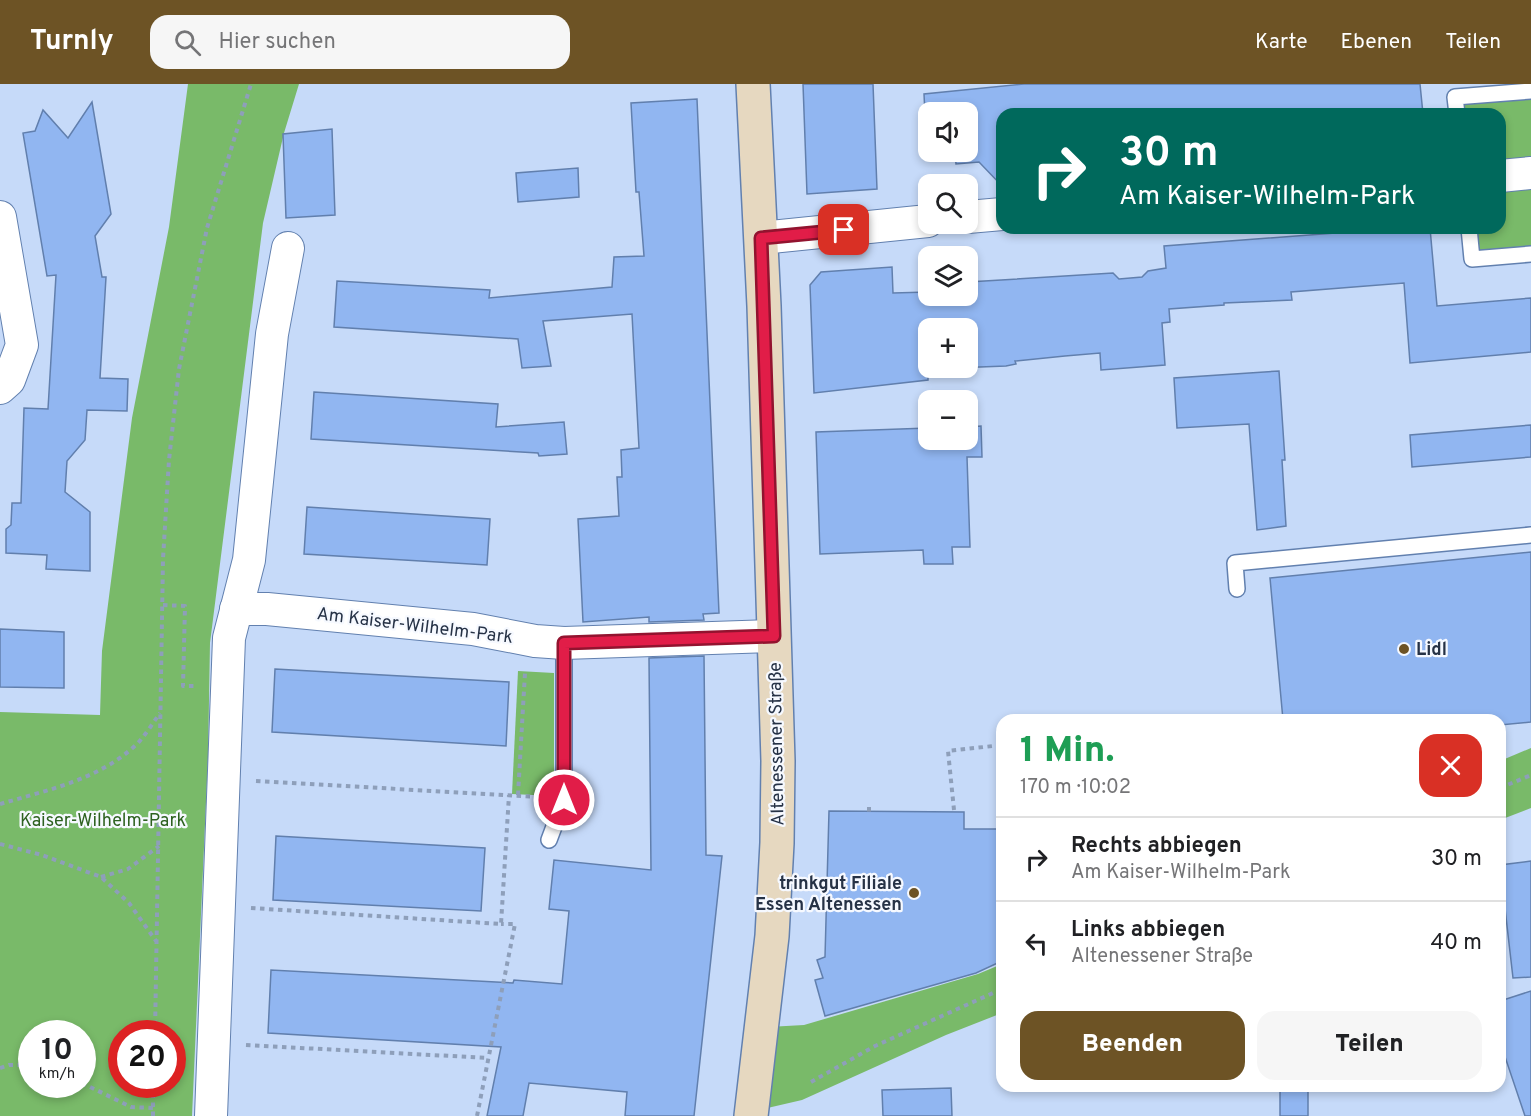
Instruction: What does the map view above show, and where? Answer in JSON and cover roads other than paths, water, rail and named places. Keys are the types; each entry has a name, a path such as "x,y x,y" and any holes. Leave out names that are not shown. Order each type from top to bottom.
{"main road":[{"name":"Altenessener Straße","path":"752,1116 767,990 777,865 778,761 761,238 753,84"}],"street":[{"path":"1506,175 1531,173"},
{"path":"978,216 996,215"},
{"path":"0,217 22,345 9,380 0,388"},
{"path":"761,238 918,222"},
{"path":"210,1116 229,638 249,560 272,334 288,248"},
{"name":"Am Kaiser-Wilhelm-Park","path":"236,609 267,609 461,627 564,643 774,636"}],"lane":[{"path":"1456,108 1455,97 1531,91"},
{"path":"1470,234 1472,259 1531,255"},
{"path":"1237,589 1234,563 1531,535"},
{"path":"549,840 564,800 564,643"}],"place":[{"name":"Lidl","path":"1404,649"},
{"name":"trinkgut Filiale Essen Altenessen","path":"914,893"}],"park label":[{"name":"Kaiser-Wilhelm-Park","path":"103,820"}]}
